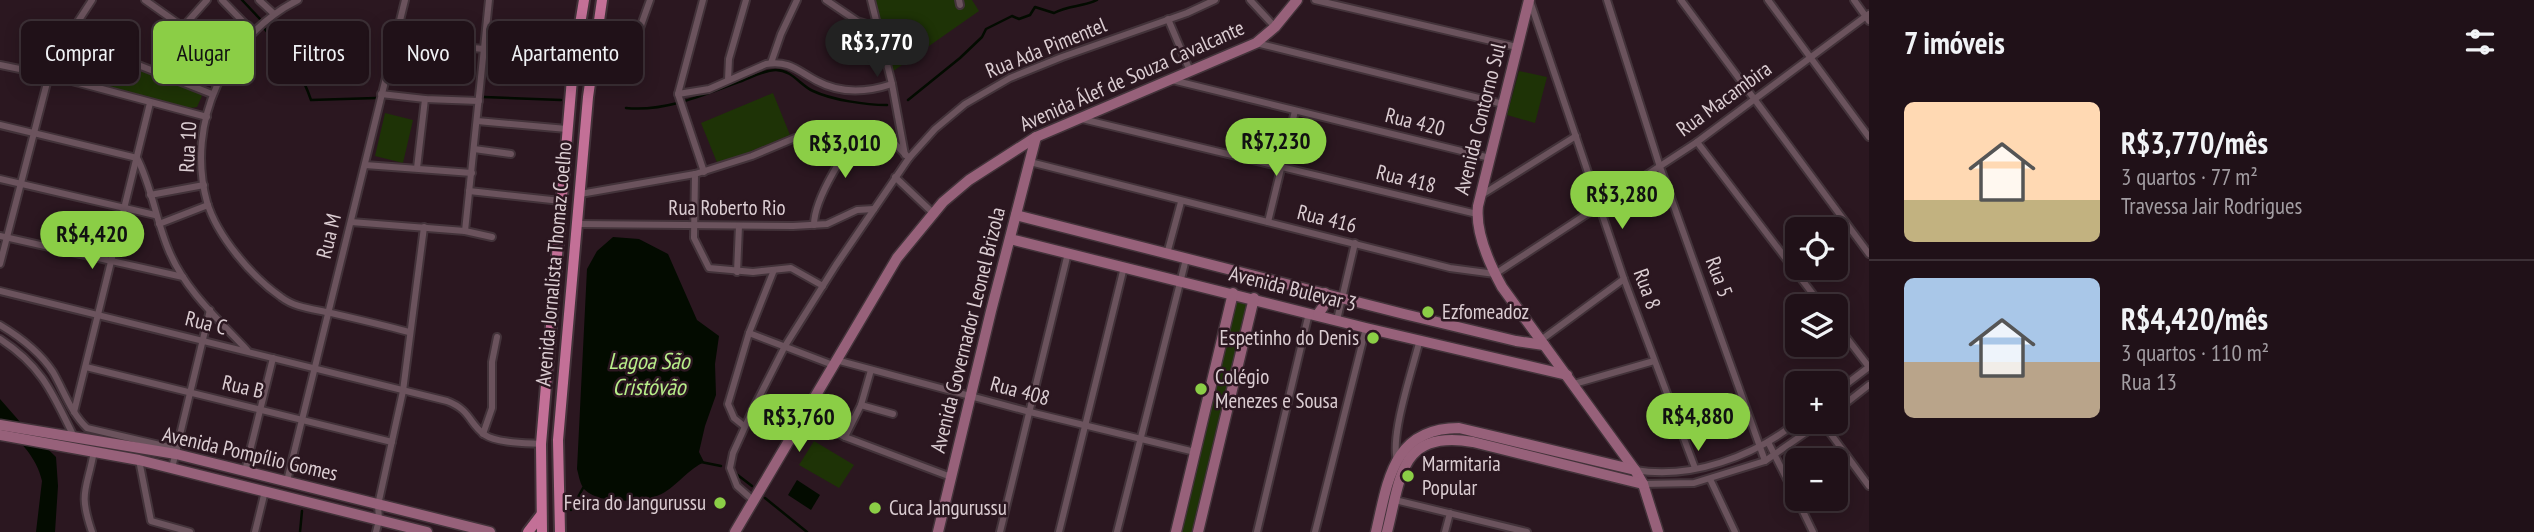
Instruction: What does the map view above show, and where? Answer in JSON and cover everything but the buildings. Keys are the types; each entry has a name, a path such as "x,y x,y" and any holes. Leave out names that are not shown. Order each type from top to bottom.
{"main road":[{"name":"Avenida Jornalista Thomaz Coelho","path":"542,532 541,444 574,53 584,0"},
{"name":"Avenida Jornalista Thomaz Coelho","path":"598,21 602,0"},
{"name":"Avenida Jornalista Thomaz Coelho","path":"560,532 558,440 590,84"},
{"path":"555,274 572,274"},
{"path":"554,294 571,295"},
{"path":"528,532 542,513"},
{"path":"560,514 569,532"}],"street":[{"path":"78,21 92,0"},
{"path":"145,0 175,21"},
{"path":"188,21 207,0"},
{"path":"222,0 242,21"},
{"path":"259,0 273,13"},
{"name":"Rua 10","path":"254,31 273,13 298,0"},
{"name":"Rua M","path":"400,21 405,0"},
{"path":"465,231 489,0"},
{"path":"572,0 584,0"},
{"path":"643,21 650,0"},
{"path":"703,0 679,96 704,172"},
{"path":"728,80 729,59 746,0"},
{"path":"771,63 797,0"},
{"path":"826,0 857,21 879,27"},
{"path":"871,0 907,156"},
{"name":"Rua Ada Pimentel","path":"754,500 737,486 731,474 731,461 744,426 785,346 907,156 948,117 991,88 1043,64 1215,0"},
{"path":"1250,0 1275,27"},
{"name":"Avenida Álef de Souza Cavalcante","path":"735,532 897,258 933,213 959,188 1036,137 1256,43 1275,27 1297,0"},
{"path":"1315,0 1517,47"},
{"name":"Avenida Contorno Sul","path":"1530,0 1480,196 1477,214 1484,244 1495,274 1635,470 1643,484 1658,532"},
{"name":"Rua 8","path":"1530,0 1624,279 1695,468"},
{"name":"Rua 5","path":"1607,0 1660,167 1765,461"},
{"path":"1681,0 1869,254"},
{"path":"1768,0 1869,137"},
{"path":"1854,0 1868,17"},
{"name":"Rua Macambira","path":"1495,274 1697,142 1868,17"},
{"path":"1168,19 1190,71"},
{"path":"1256,43 1503,104"},
{"path":"474,48 484,49"},
{"path":"679,96 709,89 771,63 797,67 817,81 844,90 862,91 892,84"},
{"path":"0,65 21,69"},
{"name":"Rua 420","path":"1169,80 1490,158"},
{"path":"0,264 3,236 22,184 47,84"},
{"path":"81,84 206,117"},
{"path":"185,84 212,94"},
{"name":"Rua 10","path":"218,84 212,94 203,137 204,186 208,205 236,255 283,299 297,305 409,332"},
{"name":"Rua M","path":"287,481 384,84"},
{"path":"382,94 479,101"},
{"path":"417,168 425,99"},
{"path":"74,412 150,103"},
{"path":"1268,222 1295,111"},
{"name":"Rua 418","path":"1080,118 1477,214"},
{"path":"478,121 567,129"},
{"path":"0,125 137,158"},
{"path":"814,225 817,204 824,189 864,129 871,127 907,156"},
{"path":"580,194 704,172 752,156 819,128 833,128 856,141"},
{"path":"1480,196 1576,136"},
{"name":"Avenida Governador Leonel Brizola","path":"938,532 1036,137"},
{"path":"1697,142 1813,294"},
{"path":"474,149 511,154"},
{"path":"137,158 170,254 183,276 210,310 248,351"},
{"name":"Rua 416","path":"1030,162 1450,268 1495,274"},
{"path":"365,164 472,173"},
{"path":"695,174 693,226 696,245 709,268 737,272 791,268 824,286"},
{"path":"895,177 933,213"},
{"path":"0,179 155,215"},
{"path":"150,195 204,186"},
{"path":"469,191 561,201"},
{"path":"1167,254 1181,202"},
{"path":"159,224 208,205"},
{"name":"Rua Roberto Rio","path":"577,224 814,225 837,220 857,210 874,209"},
{"name":"Avenida Bulevar 3","path":"1016,215 1516,341 1543,343"},
{"path":"351,222 465,231 492,237"},
{"path":"737,272 739,226"},
{"path":"376,532 379,520 378,505 403,391 424,227"},
{"path":"3,236 183,276"},
{"name":"Avenida Bulevar 3","path":"1010,239 1567,375"},
{"path":"1337,320 1355,243"},
{"path":"1000,532 1068,253"},
{"path":"1117,532 1186,259"},
{"path":"1059,532 1124,267"},
{"path":"744,426 734,418 728,404 749,333 774,270"},
{"path":"1543,343 1624,279"},
{"name":"Rua C","path":"0,290 456,404 470,416 483,434"},
{"path":"1176,532 1233,293"},
{"path":"1256,532 1314,313 1325,301 1325,293"},
{"path":"1198,532 1254,298"},
{"path":"173,468 210,310"},
{"path":"0,325 33,349 48,365 74,412 87,428 176,452"},
{"path":"1315,532 1366,328"},
{"name":"Rua 408","path":"749,333 835,362 1195,452"},
{"path":"497,337 492,362 492,408 483,434 512,442 541,444"},
{"path":"0,339 18,351 45,379 70,440"},
{"path":"1376,532 1391,472 1400,464 1399,421 1420,339"},
{"path":"1848,340 1869,367 1848,383"},
{"path":"245,471 273,358"},
{"path":"1574,384 1654,361"},
{"name":"Rua B","path":"86,367 392,442"},
{"path":"845,437 860,405 871,370"},
{"path":"1848,402 1869,385"},
{"path":"860,405 893,414"},
{"path":"804,415 845,437 951,477"},
{"name":"Avenida Pompílio Gomes","path":"0,425 70,440 94,452 173,468 427,532"},
{"path":"1387,532 1404,449 1420,436 1442,429 1459,429 1643,484 1694,483 1710,479 1765,461 1805,434"},
{"path":"1524,449 1635,470 1668,473 1695,468 1761,446 1785,430"},
{"path":"1830,434 1869,486"},
{"name":"Avenida Pompílio Gomes","path":"0,435 176,452 490,532"},
{"path":"1768,442 1785,474"},
{"path":"93,532 83,496 94,452"},
{"path":"139,460 151,521 190,532"},
{"path":"1710,479 1735,532"},
{"path":"255,532 265,491"},
{"path":"1395,500 1506,530 1527,532"},
{"path":"1803,511 1813,532"},
{"path":"1445,532 1450,513"}],"green space":[{"path":"873,0 972,0 979,11 889,74"},
{"path":"139,68 153,73 153,84 181,84 196,90 202,96 197,107 191,108 87,84 139,84"},
{"path":"1519,71 1547,77 1535,123 1507,115"},
{"path":"773,93 790,135 718,165 701,123"},
{"path":"385,113 413,120 403,163 375,156"},
{"path":"1240,298 1247,300 1250,305 1194,532 1178,532 1234,301"},
{"path":"814,441 854,465 839,488 799,465"}],"water":[{"name":"Lagoa São Cristóvão","path":"613,237 639,239 668,254 697,320 719,336 715,364 716,395 699,452 704,462 657,496 624,501 592,495 582,486 577,469 587,269 597,251"},
{"path":"0,399 56,457 58,486 55,532 36,532 42,481 31,455 0,420"},
{"path":"797,480 820,495 811,510 788,495"}],"waterway":[{"path":"242,0 260,19"},
{"path":"908,100 960,58 982,37 986,29 1012,16 1019,19 1030,15 1035,7 1054,13 1097,0"},
{"path":"264,28 297,69 311,100 376,98"},
{"path":"626,108 654,108 682,102 771,70 792,75 809,89 830,97 887,105"},
{"path":"484,97 561,100"},
{"path":"701,462 721,466"},
{"path":"735,473 752,486"},
{"path":"571,510 586,487"},
{"path":"765,498 807,532"},
{"path":"300,532 302,511"}],"place":[{"name":"Ezfomeadoz","path":"1428,312"},
{"name":"Espetinho do Denis","path":"1373,338"},
{"name":"Colégio Menezes e Sousa","path":"1201,389"},
{"name":"Marmitaria Popular","path":"1408,476"},
{"name":"Feira do Jangurussu","path":"720,503"},
{"name":"Cuca Jangurussu","path":"875,508"}]}
